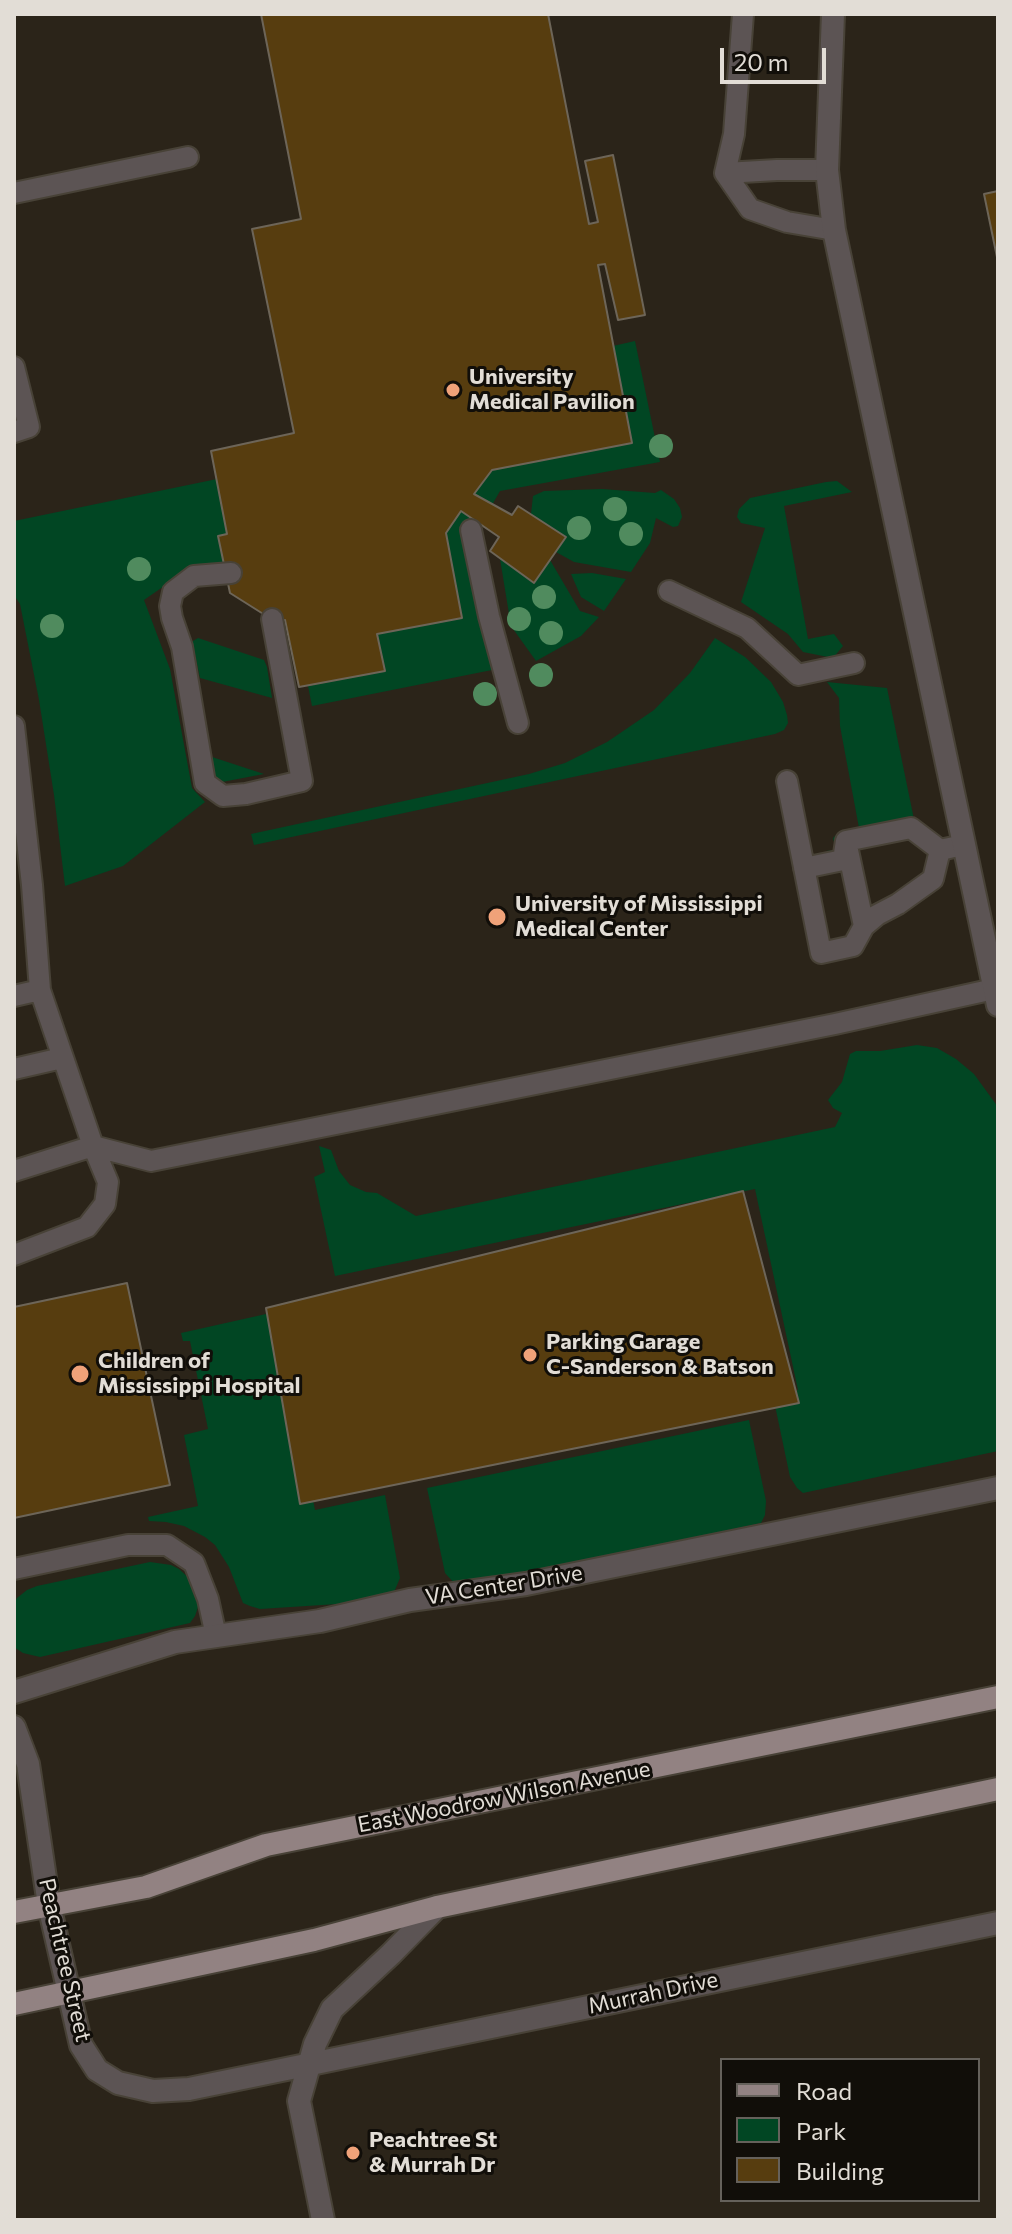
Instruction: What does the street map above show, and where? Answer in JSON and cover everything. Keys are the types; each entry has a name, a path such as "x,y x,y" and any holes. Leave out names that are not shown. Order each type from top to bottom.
{"main road":[{"name":"East Woodrow Wilson Avenue","path":"14,1912 146,1887 266,1845 998,1697"},
{"path":"14,2004 314,1940 437,1907 998,1789"}],"street":[{"path":"833,14 827,170 834,230 996,997"},
{"name":"VA Center Drive","path":"14,1692 175,1642 320,1621 410,1600 526,1584 998,1488"},
{"name":"Peachtree Street","path":"14,1727 28,1764 49,1905 68,1993 81,2045 97,2070 118,2083 153,2091 189,2089 309,2064"},
{"path":"323,2220 299,2101 315,2044 332,2009 437,1907"},
{"name":"Murrah Drive","path":"309,2064 998,1923"}],"lane":[{"path":"743,14 734,134 725,173 750,209 787,222 834,230"},
{"path":"14,193 188,157"},
{"path":"725,173 827,170"},
{"path":"14,367 29,427 14,432"},
{"path":"471,530 489,616 518,723"},
{"path":"231,573 194,576 173,592 170,606 182,647 205,783 223,796 302,781 272,619"},
{"path":"669,591 747,628 798,675 854,663"},
{"path":"14,726 31,871 40,990 108,1182 105,1204 87,1227 14,1255"},
{"path":"787,781 821,953 853,946 864,926 877,915 933,879 940,850"},
{"path":"846,841 911,828 940,850 965,845"},
{"path":"804,868 843,860 846,841"},
{"path":"846,841 864,926"},
{"path":"14,996 40,990"},
{"path":"14,1171 93,1146 151,1161 835,1024 996,997"},
{"path":"14,1069 62,1058"},
{"path":"14,1569 128,1545 167,1545 194,1563 208,1599 216,1636"}],"green space":[{"path":"635,341 660,462 500,491 492,505 474,494 492,470 632,443 613,346"},
{"path":"217,479 227,534 218,536 224,564 193,566 144,600 170,669 192,788 205,802 123,866 65,886 39,700 20,604 14,595 14,521"},
{"path":"837,481 852,492 784,506 808,639 834,634 843,646 833,658 803,652 788,634 741,602 765,528 741,523 737,517 739,509 750,498"},
{"path":"602,489 655,493 661,490 674,499 680,508 682,517 678,526 673,527 656,518 650,543 631,572 574,562 556,552 531,514 533,496 544,491"},
{"path":"461,511 479,523 507,667 312,706 308,686 384,671 377,634 462,618 446,533"},
{"path":"500,559 534,583 550,560 580,611 599,617 581,636 536,661 511,626"},
{"path":"592,573 626,579 604,611 581,597 571,574"},
{"path":"198,638 264,660 272,698 200,678 193,645"},
{"path":"715,638 745,657 771,682 787,715 788,723 784,730 254,845 251,834 529,774 565,763 607,742 654,710 690,673"},
{"path":"827,682 887,688 916,829 834,852 826,851 836,850 833,838 837,834 859,828 840,726 839,698"},
{"path":"203,754 264,774 222,782 208,771"},
{"path":"917,1045 937,1048 956,1059 974,1074 998,1107 998,1451 803,1493 797,1488 790,1477 773,1396 798,1390 755,1189 335,1276 314,1177 325,1172 319,1146 331,1150 339,1171 350,1185 377,1193 416,1216 835,1127 842,1113 833,1108 828,1100 842,1082 850,1054"},
{"path":"275,1312 315,1510 385,1495 400,1578 392,1597 384,1601 260,1609 250,1606 243,1603 229,1567 215,1545 184,1526 149,1521 148,1517 198,1506 184,1435 208,1429 190,1341 183,1341 181,1333"},
{"path":"749,1420 766,1501 761,1523 471,1586 454,1583 445,1573 427,1488"},
{"path":"150,1562 171,1565 192,1581 200,1601 190,1623 40,1657 14,1647 14,1604 27,1590"}],"building":[{"name":"University Medical Pavilion","path":"261,14 548,14 589,224 598,222 585,161 613,155 645,315 618,320 605,264 598,265 632,443 492,470 474,494 512,515 518,506 566,537 534,583 490,551 499,537 461,511 446,533 462,618 377,634 385,671 299,687 285,620 276,622 230,593 218,536 227,534 211,451 294,433 252,229 301,219"},
{"path":"998,191 998,262 984,194"},
{"name":"Parking Garage C-Sanderson & Batson","path":"743,1191 799,1403 300,1504 266,1308"},
{"name":"Children of Mississippi Hospital","path":"127,1283 170,1485 14,1518 14,1307"}],"place":[{"name":"University Medical Pavilion","path":"453,390"},
{"name":"University of Mississippi Medical Center","path":"497,917"},
{"name":"Parking Garage C-Sanderson & Batson","path":"530,1355"},
{"name":"Children of Mississippi Hospital","path":"80,1374"},
{"name":"Peachtree St & Murrah Dr","path":"353,2153"}]}
